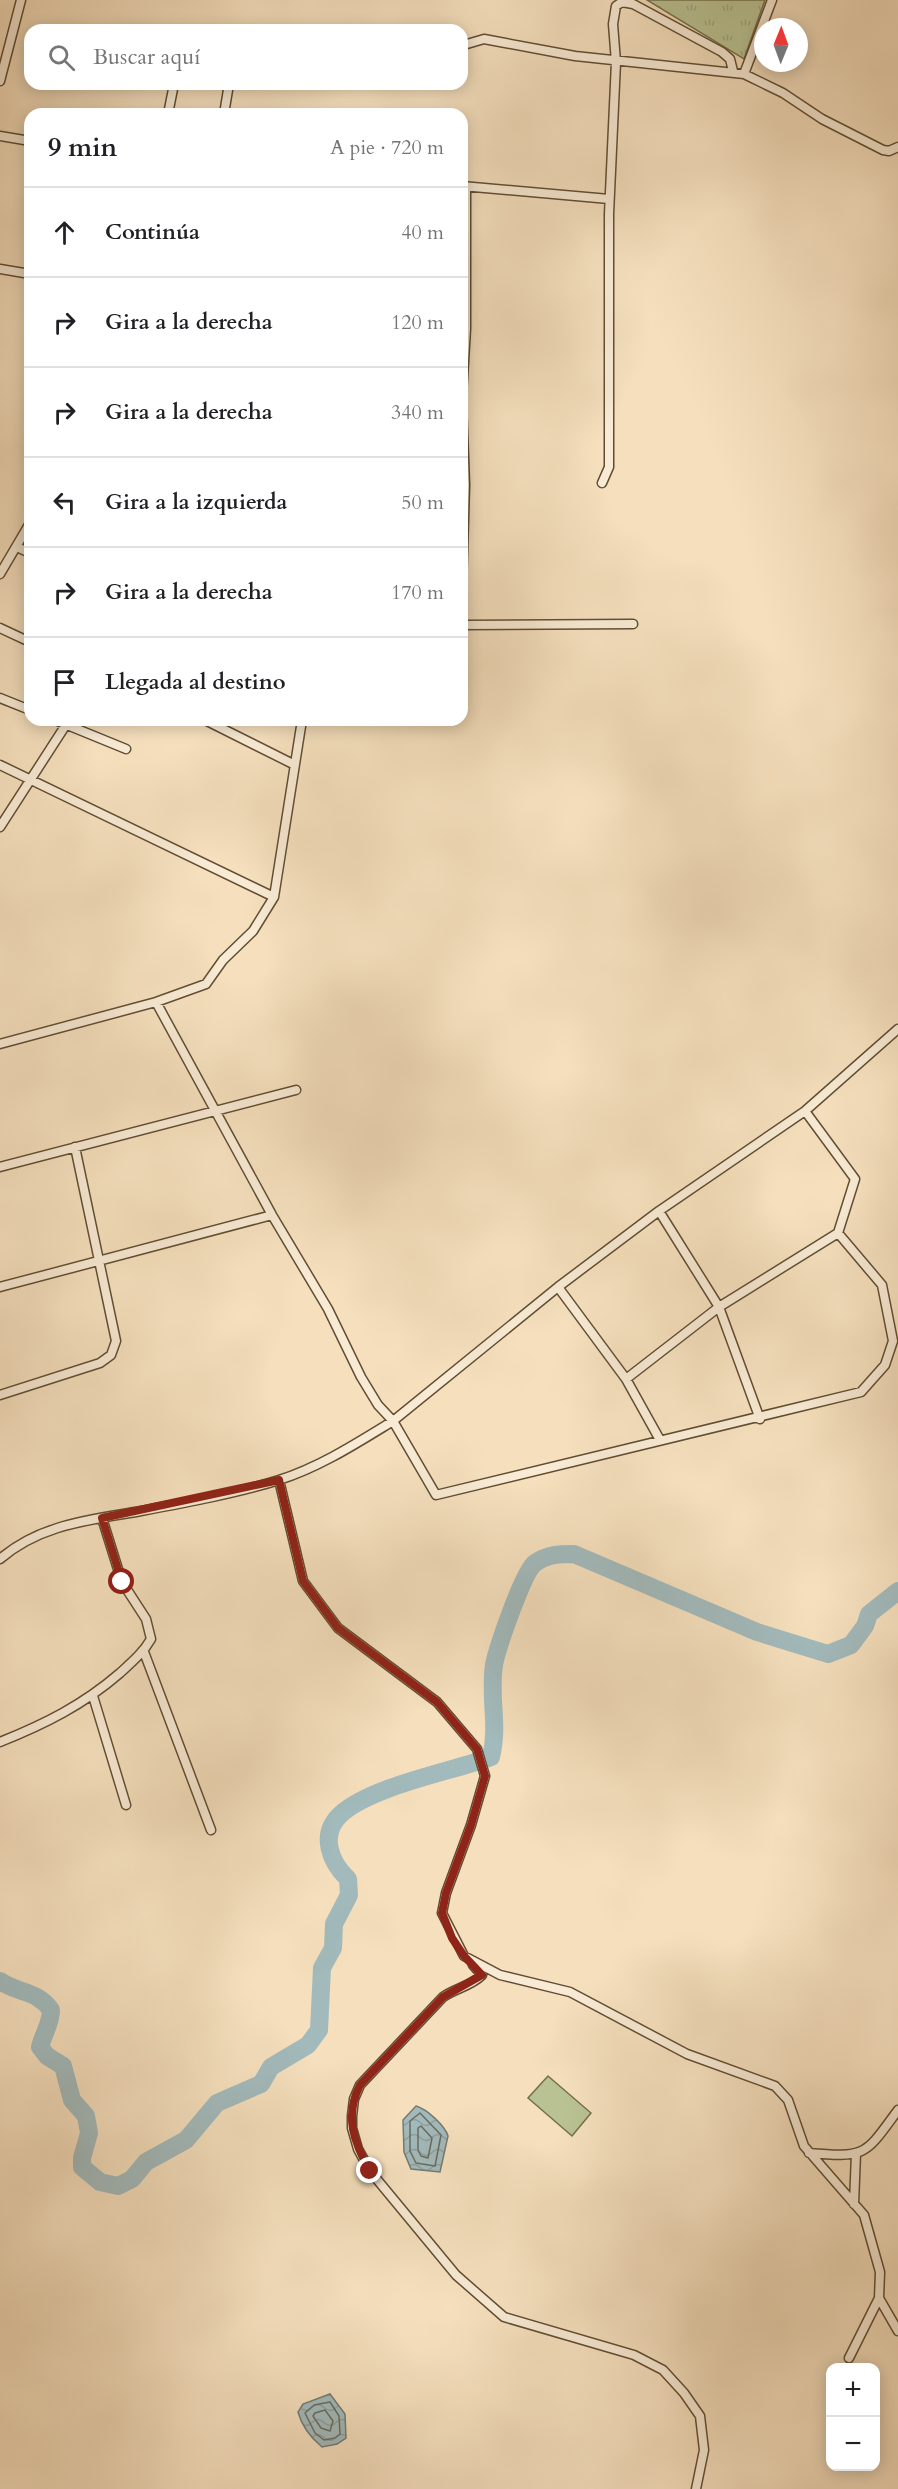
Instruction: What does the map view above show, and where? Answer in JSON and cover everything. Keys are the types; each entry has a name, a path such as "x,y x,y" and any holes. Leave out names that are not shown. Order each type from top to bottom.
{"street":[{"path":"0,81 21,0"},
{"path":"744,74 772,0"},
{"path":"602,483 609,467 609,199 616,62 614,16 616,6 622,2 633,4 727,55 733,71"},
{"path":"468,44 484,39 616,62 733,71 783,93 857,138 883,150 889,151 898,147"},
{"path":"169,108 173,90"},
{"path":"225,108 228,90"},
{"path":"0,136 24,140"},
{"path":"468,187 609,199"},
{"path":"0,269 24,273"},
{"path":"0,574 24,534"},
{"path":"17,547 24,550"},
{"path":"468,626 633,624"},
{"path":"0,628 24,639"},
{"path":"0,698 24,708"},
{"path":"0,827 65,726"},
{"path":"77,726 126,749"},
{"path":"217,726 293,764"},
{"path":"0,1044 156,1002 206,984 224,960 253,931 274,897 293,764 301,726"},
{"path":"0,765 274,897"},
{"path":"156,1002 272,1215 328,1309 367,1386 378,1405 393,1421 436,1496 660,1440 760,1419 861,1392 885,1365 893,1341 882,1285 838,1233"},
{"path":"0,1559 25,1540 75,1521 102,1518 279,1480 321,1462 393,1421 558,1287 659,1211 805,1110 898,1029"},
{"path":"0,1167 296,1090"},
{"path":"626,1379 719,1307 838,1233 855,1179 805,1110"},
{"path":"0,1395 100,1363 111,1355 116,1341 97,1261 75,1147"},
{"path":"659,1211 719,1307 760,1419"},
{"path":"0,1287 272,1215"},
{"path":"558,1287 626,1379 660,1440"},
{"path":"279,1480 303,1581 338,1628 437,1702 477,1749 485,1776 471,1825 446,1893 442,1913 452,1938 464,1956 482,1975 443,1997 360,2085 354,2099 352,2116 352,2128 358,2149 370,2171 456,2274 504,2317 634,2355 663,2370 700,2416 705,2450 696,2489"},
{"path":"0,1742 54,1720 93,1696 144,1652 151,1640 151,1629 122,1582 102,1518"},
{"path":"144,1652 211,1830"},
{"path":"93,1696 126,1806"},
{"path":"464,1956 500,1975 570,1992 687,2054 775,2086 788,2100 804,2146 864,2215 880,2272 879,2298 849,2358"},
{"path":"809,2153 845,2156 869,2148 898,2110"},
{"path":"854,2204 856,2153"},
{"path":"879,2298 898,2331"}],"green space":[{"path":"647,0 765,0 759,18 754,18 754,31 744,59"},
{"path":"548,2076 591,2113 572,2136 528,2098"}],"water":[{"path":"416,2106 435,2118 448,2136 440,2172 411,2169 404,2152 403,2120"},
{"path":"330,2394 345,2414 346,2438 337,2444 322,2447 307,2431 298,2412 303,2404"}],"waterway":[{"path":"0,1981 34,1995 51,2010 50,2020 40,2047 47,2056 63,2066 72,2100 86,2116 89,2133 82,2158 82,2167 100,2182 118,2186 132,2179 146,2162 186,2140 217,2103 261,2084 271,2067 308,2045 319,2030 322,1968 333,1948 334,1924 349,1895 348,1879 332,1856 330,1830 341,1814 372,1795 491,1757 494,1734 494,1665 505,1628 524,1580 535,1563 549,1556 574,1554 757,1632 828,1654 851,1645 865,1626 869,1614 898,1591"}],"route":[{"path":"122,1582 102,1518 173,1505 279,1480 303,1581 338,1628 437,1702 477,1749 485,1776 471,1825 446,1893 442,1913 452,1938 464,1956 482,1972 482,1975 471,1984 456,1988 443,1997 360,2085 354,2099 352,2128 358,2149 370,2171"}]}
